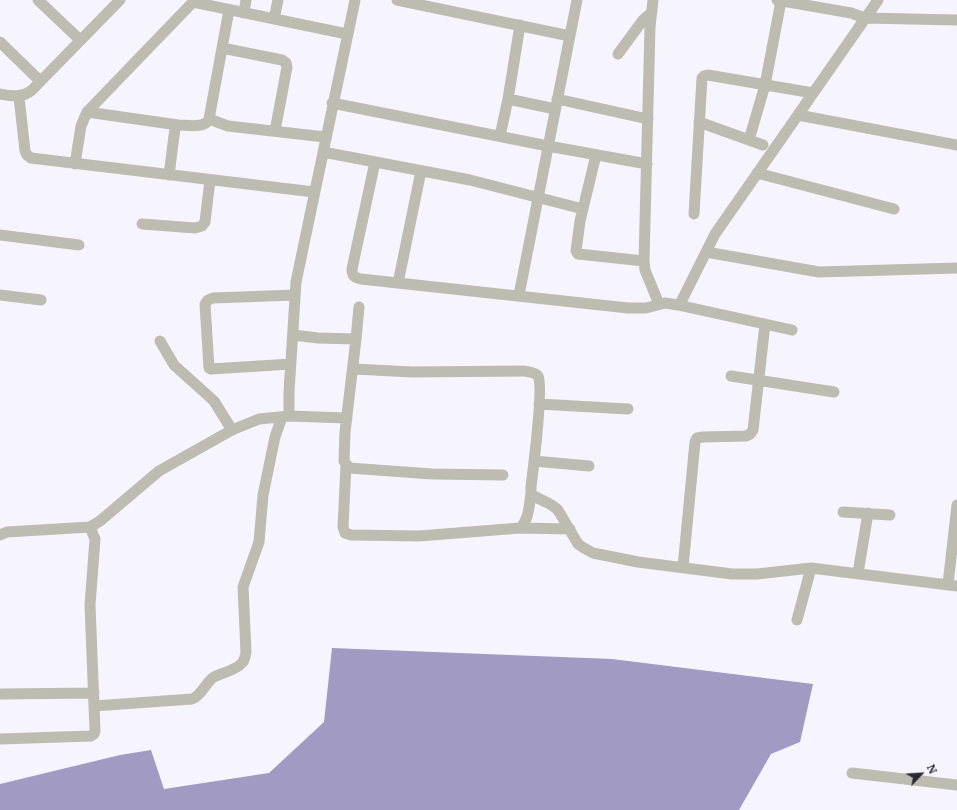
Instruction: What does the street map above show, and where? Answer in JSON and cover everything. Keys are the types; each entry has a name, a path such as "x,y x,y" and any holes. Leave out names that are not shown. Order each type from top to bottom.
{"street":[{"path":"38,0 80,40"},
{"path":"0,94 19,97 24,96 31,91 120,0"},
{"path":"244,13 246,0"},
{"path":"274,19 278,0"},
{"path":"94,706 192,699 197,697 216,676 236,668 245,659 243,587 259,542 263,495 275,437 286,417 296,282 332,103 355,0"},
{"path":"397,0 435,4 570,36"},
{"path":"520,295 577,0"},
{"path":"653,0 650,27 645,270 669,304 792,330"},
{"path":"749,140 765,85 779,0 851,13 865,18 957,20"},
{"path":"376,162 352,269 352,274 355,278 628,308 646,308 682,302 715,234 878,0"},
{"path":"75,164 81,126 88,112 194,1 229,10 347,34"},
{"path":"88,112 178,125 204,125 207,123 229,10"},
{"path":"618,54 643,20 652,12"},
{"path":"500,136 508,99 520,25"},
{"path":"0,42 40,81"},
{"path":"222,48 282,60 286,63 288,67 275,131"},
{"path":"694,214 702,78 708,75 813,93"},
{"path":"19,97 25,151 27,156 31,158 314,192"},
{"path":"508,99 556,104 648,119"},
{"path":"332,103 647,164"},
{"path":"798,115 957,144"},
{"path":"209,119 228,126 326,137"},
{"path":"699,122 763,145"},
{"path":"168,175 173,132 178,125"},
{"path":"323,152 470,180 583,209"},
{"path":"596,155 583,209 576,251 578,254 644,261"},
{"path":"398,283 421,171"},
{"path":"756,174 894,209"},
{"path":"142,224 195,228 202,226 205,222 210,180"},
{"path":"0,236 79,245"},
{"path":"706,252 819,272 957,268"},
{"path":"0,295 41,300"},
{"path":"291,364 208,368 204,304 213,298 296,295"},
{"path":"359,307 344,461 346,465 343,528 345,533 350,535 419,536 520,528 570,529"},
{"path":"683,567 695,442 698,438 703,437 746,436 753,430 764,324"},
{"path":"293,335 318,338 356,339"},
{"path":"160,341 174,365 214,401 232,430"},
{"path":"354,369 412,372 529,372 538,376 539,404 531,494 526,519 520,528"},
{"path":"731,376 834,392"},
{"path":"539,404 628,410"},
{"path":"0,535 7,532 90,527 100,522 159,471 232,430 259,419 286,417 347,418"},
{"path":"534,460 589,466"},
{"path":"346,465 349,468 432,474 503,475"},
{"path":"531,494 536,498 554,506 558,510 578,544 593,553 638,562 732,574 756,574 811,568 952,585 957,505"},
{"path":"843,512 890,515"},
{"path":"858,573 868,513"},
{"path":"0,739 91,736 94,734 94,693 90,605 94,539 90,527"},
{"path":"798,620 811,568"},
{"path":"0,694 94,693"},
{"path":"852,773 957,785"}],"shaded area":[{"path":"332,648 612,659 813,684 800,742 771,754 739,810 0,810 0,784 120,755 151,750 164,789 269,773 324,722"}]}
